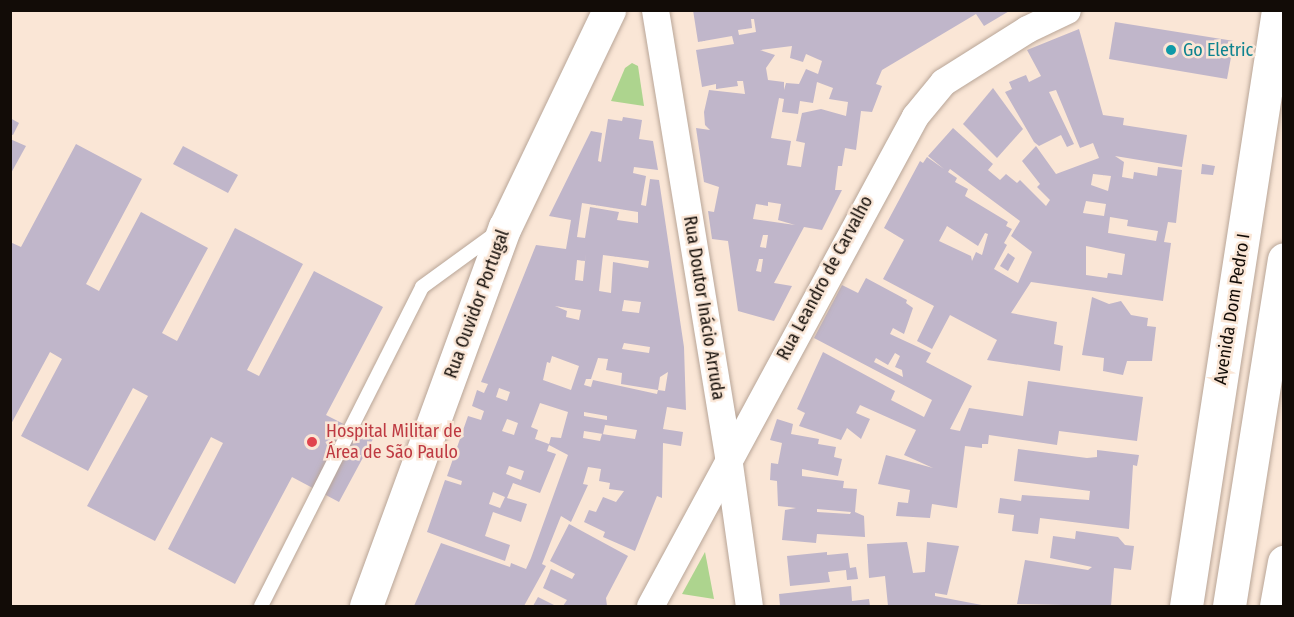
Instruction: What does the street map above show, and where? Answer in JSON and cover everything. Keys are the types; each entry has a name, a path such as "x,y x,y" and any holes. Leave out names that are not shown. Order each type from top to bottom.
{"main road":[{"name":"Rua Ouvidor Portugal","path":"366,606 505,227 609,10"},
{"name":"Avenida Dom Pedro I","path":"1186,606 1278,10"},
{"path":"1229,606 1284,259"},
{"path":"1276,606 1284,562"}],"street":[{"name":"Rua Doutor Inácio Arruda","path":"654,10 728,457 748,606"},
{"name":"Rua Leandro de Carvalho","path":"650,606 728,457 915,116 951,77 1027,29 1067,10"}],"lane":[{"path":"261,606 422,287 505,227"}],"green space":[{"path":"632,63 638,66 644,106 611,101 625,68"},
{"path":"705,552 714,599 682,594"}],"building":[{"path":"693,10 1011,10 984,26 976,14 882,70 876,84 882,86 872,112 861,111 856,150 845,148 842,166 838,166 835,190 842,190 822,230 804,227 774,283 792,286 774,321 738,311 728,241 712,239 708,211 714,212 719,187 704,182 696,128 710,130 705,125 704,112 709,90 745,94 743,81 737,81 738,86 716,89 716,84 702,87 696,50 734,44 732,36 698,42","holes":["751,19 754,19 756,32 739,35 738,30 752,28","792,46 790,58 803,62 806,54 822,61 818,74 806,69 799,84 786,83 784,90 784,82 768,80 766,68 775,55 760,50","817,82 833,88 829,99 848,102 846,116 821,109 802,113 796,141 805,143 801,167 787,165 791,141 771,138 779,98 784,99 782,112 798,114 800,101 813,103","768,202 781,204 778,220 795,225 753,219 756,204 768,206","763,235 768,235 766,248 760,247","759,259 763,259 761,272 756,271"]},
{"name":"Go Eletric","path":"1115,22 1234,41 1227,79 1109,59"},
{"path":"1079,29 1103,115 1124,118 1123,125 1187,135 1182,167 1115,156 1124,162 1122,177 1133,179 1134,172 1157,176 1158,167 1182,170 1176,223 1168,222 1164,242 1171,243 1163,301 1031,282 1011,313 1057,322 1054,344 1063,346 1060,371 987,360 997,340 950,315 932,349 917,341 934,306 883,279 904,240 884,228 920,161 923,163 927,157 944,169 928,156 953,128 993,164 988,170 1000,180 1006,174 1017,183 1020,180 1046,206 1050,200 1037,187 1040,184 1022,161 1036,146 1056,174 1099,158 1093,143 1080,148 1056,90 1049,92 1074,144 1067,147 1061,135 1039,146 1034,142 1005,92 1012,89 1009,82 1026,75 1029,82 1041,76 1027,50","holes":["950,169 1020,221 1011,236 1032,252 1018,283 994,269 1007,245 1004,243 1012,229 1006,226 1008,222 965,196 968,189 955,182 957,178 948,172","1093,174 1111,176 1108,191 1091,185","1086,201 1106,204 1104,216 1083,213","1110,217 1128,220 1127,226 1158,231 1156,241 1108,233","947,226 978,246 985,233 988,234 982,255 976,252 972,261 971,256 939,241","1086,246 1125,254 1122,275 1108,273 1107,278 1086,275"]},
{"path":"993,88 1023,129 997,158 963,124"},
{"path":"623,117 642,120 639,139 653,141 658,170 634,167 633,173 646,176 641,205 646,206 650,179 659,180 684,347 686,410 667,407 663,429 683,432 681,446 663,443 662,498 657,496 635,551 603,537 605,532 584,522 589,510 596,512 603,497 616,502 624,491 609,489 610,483 599,481 601,469 588,467 583,484 588,485 571,522 561,516 542,564 546,566 524,606 414,606 441,543 510,567 511,563 526,569 531,558 568,455 549,445 547,451 556,454 540,493 513,483 507,498 527,504 521,522 493,512 485,536 510,545 505,561 427,532 445,480 461,485 462,481 447,476 468,416 481,420 484,411 472,406 477,390 484,393 488,384 481,382 536,245 566,249 571,220 549,216 591,131 602,133 598,161 601,162 608,119 622,121","holes":["582,203 638,212 638,223 617,220 619,212 590,207 585,238 577,237","586,252 583,281 575,280 577,260 585,261","603,255 649,261 648,268 613,262 611,293 599,291","624,300 641,302 639,313 622,311","555,306 581,310 579,320 566,317 567,311","624,343 650,347 649,353 622,349","552,356 579,366 571,390 543,380 547,362 550,363","598,358 608,359 606,370 622,373 621,384 658,390 657,394 593,380 591,387 584,385 586,379 591,379","668,372 665,391 658,390 660,377","499,388 510,392 507,401 496,397","540,403 568,412 561,438 551,437 549,444 535,439 538,430 531,427","584,412 607,416 607,420 584,416","507,419 518,423 514,435 502,431","605,425 637,430 635,439 602,434 600,441 583,438 584,431 603,434","509,466 524,471 521,480 506,474","493,492 505,497 500,508 489,504"]},
{"path":"10,118 19,123 13,135 10,134"},
{"path":"10,139 26,146 10,175"},
{"path":"76,144 142,179 86,284 99,291 141,212 208,248 162,333 177,341 235,228 303,264 247,370 259,376 314,271 383,307 326,415 373,439 339,502 292,477 235,584 168,549 223,443 211,437 155,541 87,506 148,396 133,388 88,471 21,436 62,359 50,352 10,426 10,242 21,247"},
{"path":"183,146 238,175 228,193 173,164"},
{"path":"1202,164 1215,166 1213,175 1201,174"},
{"path":"1008,253 1015,258 1008,271 1000,266"},
{"path":"866,278 907,300 906,303 913,308 904,334 893,328 890,334 931,353 926,362 972,386 950,429 960,431 969,408 1023,416 1028,381 1143,397 1137,441 1059,431 1057,445 989,435 988,444 982,444 982,448 965,446 957,508 932,504 930,518 896,516 898,502 908,503 910,490 878,484 886,455 933,468 904,455 916,430 860,405 856,413 870,419 861,439 847,428 841,440 799,426 805,413 797,409 823,352 895,391 891,400 924,417 932,400 814,338 842,285 858,293","holes":["895,353 900,356 895,367 902,370 903,377 874,362 876,358 888,365"]},
{"path":"1092,297 1109,304 1121,301 1131,315 1148,318 1147,326 1156,327 1152,361 1127,361 1123,375 1103,371 1104,358 1082,355"},
{"path":"777,419 793,424 791,434 819,439 818,444 836,447 834,457 842,459 838,476 802,469 802,476 844,481 843,488 857,489 855,512 864,516 865,537 817,534 816,543 782,540 785,510 796,508 778,506 777,481 770,480 771,463 778,464 782,443 770,440","holes":["817,509 851,512 850,514 817,512"]},
{"path":"1018,449 1087,458 1097,457 1097,450 1139,455 1137,466 1133,465 1129,529 1040,518 1038,534 1012,531 1014,515 998,513 1000,498 1021,501 1022,495 1089,500 1090,491 1014,481"},
{"path":"569,524 628,556 606,598 607,606 563,606 567,600 543,588 551,569 572,579 575,574 550,561"},
{"path":"1076,531 1118,537 1125,545 1134,546 1131,570 1114,568 1111,606 1017,604 1025,560 1088,570 1092,567 1050,558 1053,536 1075,539"},
{"path":"907,542 913,573 925,572 927,542 959,546 947,595 935,593 935,596 987,606 888,606 885,576 869,578 867,544"},
{"path":"827,552 827,555 848,553 850,568 856,567 858,579 847,580 846,570 828,572 830,582 790,586 787,556"},
{"path":"851,586 852,601 869,599 870,606 780,606 779,594"},
{"path":"538,597 556,606 533,606"}],"place":[{"name":"Go Eletric","path":"1171,50"},
{"name":"Hospital Militar de Área de São Paulo","path":"312,442"}]}
